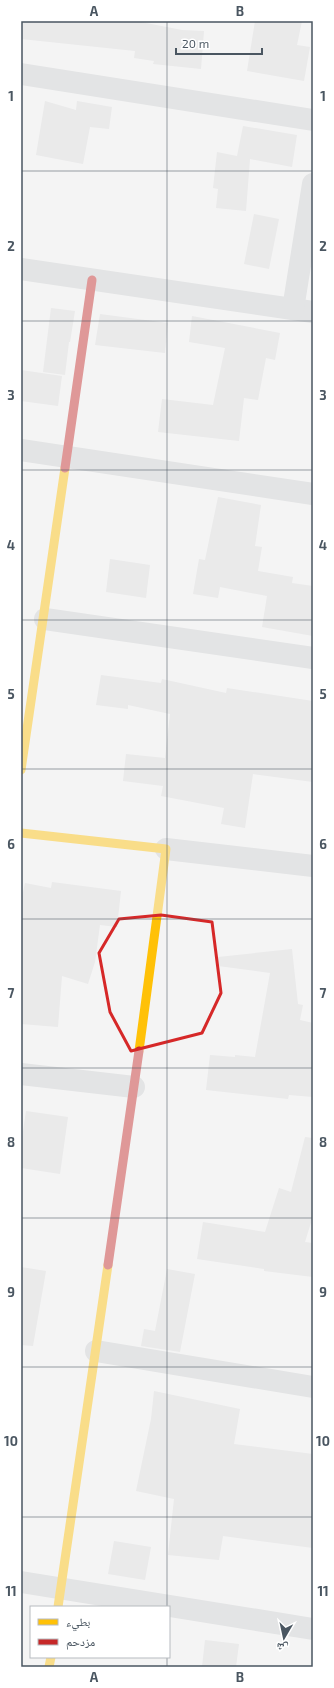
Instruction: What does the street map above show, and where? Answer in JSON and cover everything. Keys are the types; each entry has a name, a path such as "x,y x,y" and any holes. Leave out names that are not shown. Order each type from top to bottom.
{"street":[{"path":"21,74 313,120"},
{"path":"21,269 303,311 313,184"},
{"path":"21,770 45,619 66,457 92,280"},
{"path":"21,450 313,494"},
{"path":"45,619 313,658"},
{"path":"21,833 313,866"},
{"path":"60,1598 134,1087 166,849"},
{"path":"21,1074 134,1087"},
{"path":"96,1352 313,1387"},
{"path":"21,1582 60,1598 125,1606"},
{"path":"170,1611 313,1629"}],"highlighted area":[{"path":"161,915 212,922 221,993 202,1033 131,1051 110,1012 99,953 119,919"}],"building":[{"path":"21,21 136,21 182,30 204,31 201,69 153,64 154,61 134,58 135,51 21,39"},
{"path":"255,21 302,21 297,45 310,47 304,81 247,71"},
{"path":"45,101 76,110 77,101 112,107 109,129 90,127 83,164 36,155"},
{"path":"243,126 297,135 292,167 250,159 246,211 216,208 218,189 213,188 217,152 237,156"},
{"path":"254,214 279,219 269,269 244,264"},
{"path":"51,308 75,311 65,375 43,372"},
{"path":"100,314 168,323 165,353 95,345"},
{"path":"192,316 280,333 275,360 266,358 258,400 244,398 239,441 158,432 162,399 213,405 225,348 189,342"},
{"path":"21,370 62,376 58,406 21,401"},
{"path":"218,497 261,505 255,546 262,547 258,571 293,577 292,583 313,586 313,636 262,627 267,596 220,587 218,598 193,594 199,559 205,560"},
{"path":"110,559 150,565 146,598 106,592"},
{"path":"101,675 161,683 162,679 226,693 227,688 313,701 313,782 253,774 245,828 221,824 224,808 161,796 163,786 123,781 126,754 165,758 170,714 128,705 128,709 96,705"},
{"path":"52,882 121,891 117,927 100,925 95,962 88,984 62,976 58,1027 21,1024 21,901 25,883 51,888"},
{"path":"292,949 298,1004 303,1005 300,1020 313,1023 313,1097 289,1095 288,1099 206,1090 210,1055 255,1057 270,973 218,966 218,957"},
{"path":"26,1111 68,1117 60,1174 21,1168 21,1144"},
{"path":"305,1137 313,1138 313,1216 305,1242 313,1243 313,1277 264,1271 264,1269 197,1259 203,1222 265,1232 279,1188 291,1192"},
{"path":"21,1267 46,1271 33,1346 21,1345"},
{"path":"167,1269 195,1274 180,1352 141,1346 144,1329 155,1331"},
{"path":"154,1391 240,1409 234,1444 313,1454 313,1548 223,1536 219,1560 168,1555 174,1499 136,1491 151,1419"},
{"path":"114,1541 151,1547 145,1580 108,1574"},
{"path":"205,1640 239,1644 236,1667 202,1667"}],"traffic: slow":[{"path":"21,770 65,468"},
{"path":"21,833 166,849 139,1051"},
{"path":"58,1606 108,1265"},
{"path":"49,1667 51,1658"}],"traffic: jam":[{"path":"65,468 92,280"},
{"path":"108,1265 139,1051"}]}
